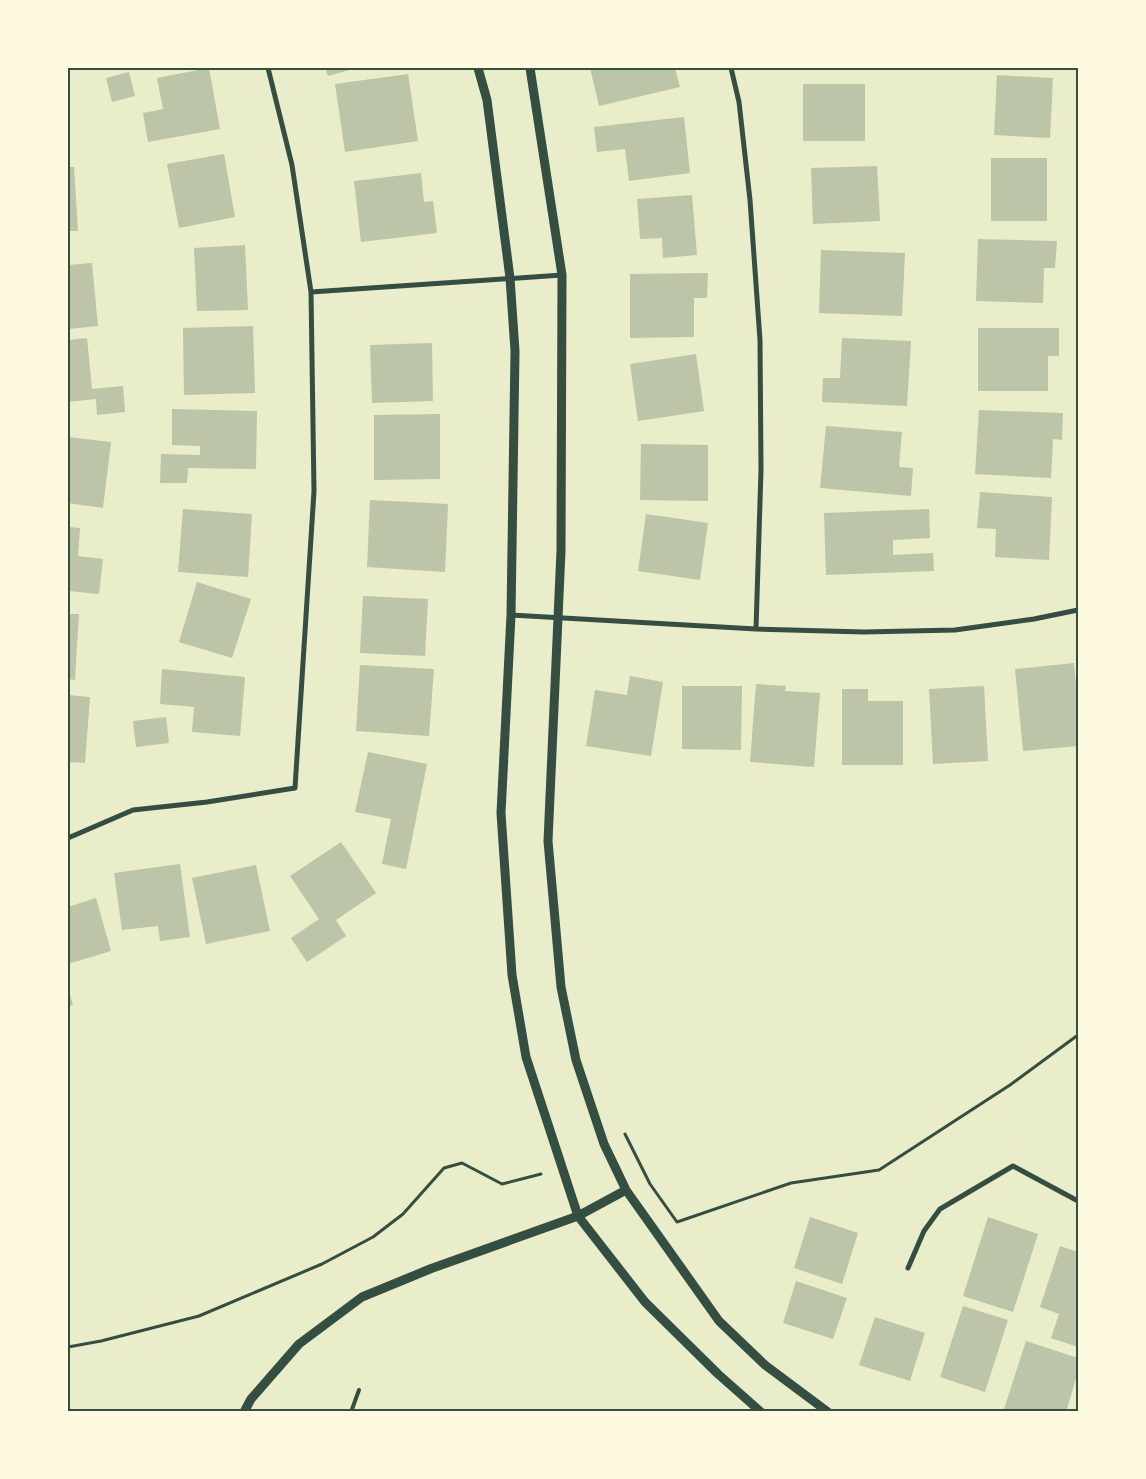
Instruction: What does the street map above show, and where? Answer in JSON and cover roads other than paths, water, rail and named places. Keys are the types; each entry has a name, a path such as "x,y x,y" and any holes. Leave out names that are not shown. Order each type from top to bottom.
{"street":[{"path":"68,838 133,810 207,802 295,788 314,491 311,292 292,165 268,68"},
{"path":"478,68 486,100 510,278 515,381 511,615 502,814 512,975 526,1057 578,1216 646,1302 718,1374 762,1412"},
{"path":"530,68 562,275 562,504 548,841 561,987 576,1060 604,1144 626,1190 719,1321 765,1365 828,1412"},
{"path":"731,68 739,102 760,340 761,470 756,629"},
{"path":"311,292 562,275"},
{"path":"511,615 756,629 864,632 955,630 1034,619 1078,610"},
{"path":"908,1268 924,1231 940,1209 1013,1166 1078,1200"},
{"path":"244,1412 251,1399 299,1344 362,1297 430,1269 578,1216 626,1190"}],"lane":[{"path":"351,1412 359,1390"}]}
